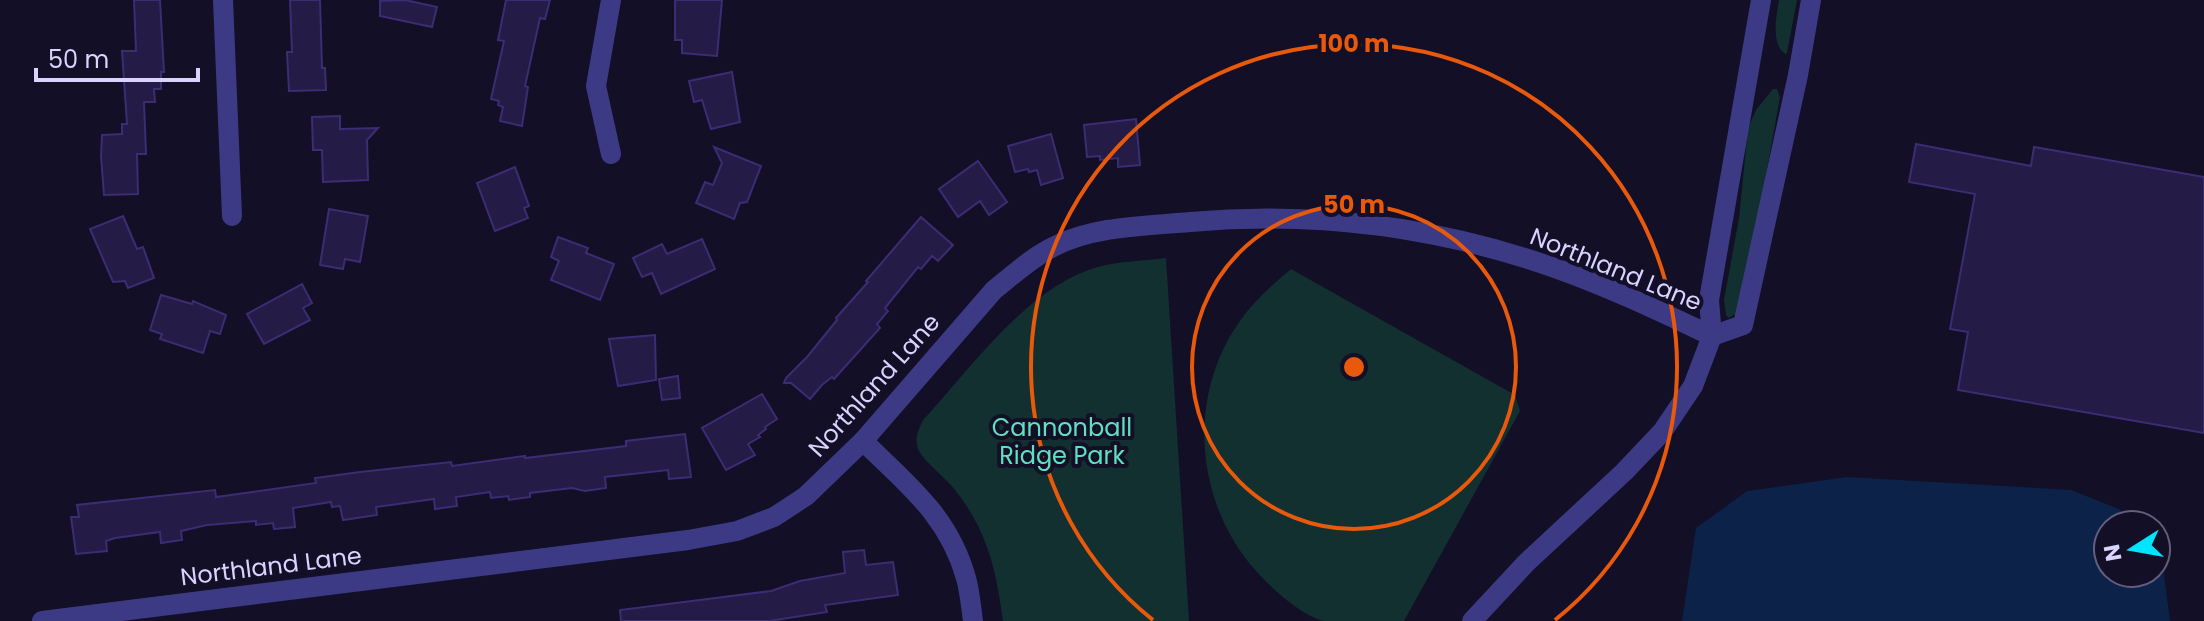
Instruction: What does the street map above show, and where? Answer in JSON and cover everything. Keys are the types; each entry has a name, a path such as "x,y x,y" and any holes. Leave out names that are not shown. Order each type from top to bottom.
{"street":[{"path":"223,0 232,216"},
{"path":"611,0 596,86 611,154"},
{"path":"1472,621 1526,563 1624,472 1662,432 1693,386 1712,336 1709,300 1761,0"},
{"path":"1712,336 1743,325 1798,75 1811,0"},
{"name":"Northland Lane","path":"42,621 688,540 737,531 774,517 806,496 863,441 994,290 1054,246 1107,230 1246,217 1349,220 1461,241 1555,268 1712,336"},
{"path":"863,441 936,514 955,546 967,580 973,621"}],"green space":[{"path":"1779,0 1797,0 1785,54 1776,37"},
{"path":"1773,89 1777,89 1780,97 1754,242 1736,314 1728,318 1724,300 1739,218 1748,128 1756,110"},
{"name":"Cannonball Ridge Park","path":"1166,258 1189,621 1003,621 993,568 983,536 955,490 918,449 921,423 1002,331 1048,292 1072,277 1098,267"},
{"path":"1291,269 1515,395 1520,411 1404,621 1324,621 1315,618 1262,578 1236,544 1220,514 1210,482 1205,449 1205,415 1211,382 1223,350 1240,321"}],"water":[{"path":"1847,477 2071,490 2119,509 2092,509 2092,589 2166,589 2170,621 1682,621 1696,528 1747,491"}],"building":[{"path":"134,0 160,0 164,72 161,72 161,89 154,89 155,102 144,102 146,154 137,154 138,194 104,195 102,135 122,134 122,124 127,124 122,51 136,51"},
{"path":"290,0 320,0 322,68 325,68 326,90 289,91 287,52 292,52"},
{"path":"405,0 437,7 432,27 380,16 380,1"},
{"path":"506,0 550,0 545,19 540,18 525,86 528,87 522,126 500,121 503,107 498,105 499,101 491,99 504,41 498,40"},
{"path":"675,0 722,0 717,56 682,53 682,40 675,40"},
{"path":"732,72 740,122 711,129 702,100 694,102 689,81"},
{"path":"340,116 340,129 378,128 367,140 368,180 323,182 322,150 313,150 312,117"},
{"path":"1136,119 1140,165 1118,167 1118,158 1100,160 1100,156 1087,157 1084,125"},
{"path":"1051,134 1063,178 1041,185 1037,170 1015,172 1008,146"},
{"path":"1916,144 2031,166 2034,147 2204,177 2204,433 1958,390 1968,332 1950,329 1975,194 1909,182"},
{"path":"714,147 761,166 747,202 740,203 734,219 696,203 705,182 713,185 722,163"},
{"path":"978,161 1007,202 989,215 980,201 958,217 939,189"},
{"path":"515,167 529,206 524,208 528,218 495,231 477,183"},
{"path":"329,209 368,216 360,262 345,259 343,269 320,265"},
{"path":"123,216 137,249 143,247 154,278 128,288 125,281 113,282 90,229"},
{"path":"921,217 953,245 938,261 932,256 921,269 918,267 885,308 888,311 877,324 880,328 834,379 832,377 822,385 810,399 791,383 784,383 866,281"},
{"path":"558,237 588,248 586,253 614,264 600,300 551,280 559,261 551,257"},
{"path":"702,239 715,269 661,294 652,273 642,277 633,258 662,244 667,254"},
{"path":"302,284 312,303 303,308 310,320 264,344 247,314"},
{"path":"161,295 192,304 193,301 226,315 220,334 210,331 203,353 160,339 162,334 150,330"},
{"path":"655,335 656,380 618,386 609,339"},
{"path":"678,376 680,398 662,400 659,379"},
{"path":"762,394 777,419 765,427 758,435 760,437 748,444 755,455 726,470 702,428"},
{"path":"685,434 691,477 669,479 668,470 605,477 606,488 530,493 530,497 509,500 508,496 491,498 490,492 456,497 457,506 435,509 434,499 376,507 377,515 343,520 340,506 332,507 331,502 293,508 295,527 274,529 273,523 256,525 256,521 207,525 181,531 182,540 161,543 160,532 115,538 106,541 107,551 76,554 71,517 79,517 77,505 215,490 216,497 316,483 315,478 626,446 626,441"},
{"path":"864,550 866,565 893,562 898,595 825,605 827,612 769,621 621,621 620,610 771,591 800,581 845,573 843,552"}]}
